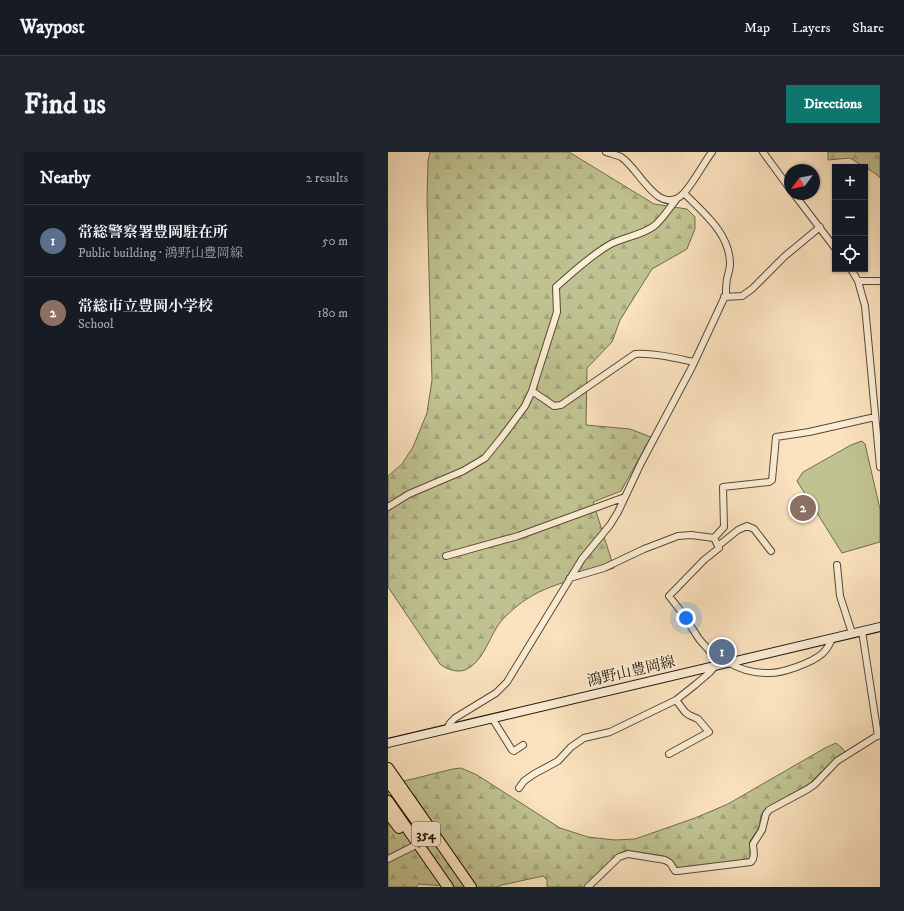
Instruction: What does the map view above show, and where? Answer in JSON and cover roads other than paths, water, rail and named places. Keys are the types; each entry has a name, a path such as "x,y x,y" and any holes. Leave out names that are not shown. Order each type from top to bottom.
{"highway":[{"path":"388,768 431,834 471,887"},
{"name":"354","path":"388,781 463,887"},
{"name":"354","path":"388,800 448,887"},
{"path":"388,813 414,846 441,887"}],"main road":[{"name":"鴻野山豊岡線","path":"388,744 852,633 880,628"}],"street":[{"path":"606,152 621,157 644,183 664,200 676,200"},
{"path":"388,507 408,494 463,471 485,458 525,406 532,391 556,318 556,287 578,268 608,246 618,240 635,236 654,226 676,200 684,193 712,152"},
{"path":"763,152 784,181"},
{"path":"447,729 455,718 496,693 506,682 582,559 610,525 625,498 641,463 680,391 724,297 730,265 726,241 719,230 684,193"},
{"path":"799,200 832,244"},
{"path":"724,297 742,296 752,289 785,256 820,228"},
{"path":"853,272 858,281 864,306 880,467"},
{"path":"858,281 880,281"},
{"path":"532,391 554,406 561,405 636,354 645,353 694,362"},
{"path":"714,538 724,527 723,487 769,482 772,480 776,437 809,432 875,417"},
{"path":"446,556 518,536 625,498"},
{"path":"771,551 754,529 747,526 738,530 718,546 719,548 704,560 669,596 699,639 722,664 750,671 776,673 801,665 818,657 828,647 832,638"},
{"path":"570,578 604,568 651,546 678,536 691,535 714,538"},
{"path":"714,538 718,546"},
{"path":"837,565 840,596 852,633"},
{"path":"588,887 620,857 628,854 665,860 670,863 676,871 751,862 754,856 753,844 762,830 766,814 769,810 808,789 837,761 879,735 862,631"},
{"path":"519,788 524,781 558,761 571,747 584,738 610,732 676,700 722,664"},
{"path":"668,754 709,732 698,719 689,716 676,700"},
{"path":"492,718 512,750 514,751 523,745"},
{"path":"388,859 414,846 431,834"}],"place":[{"name":"常総市立豊岡小学校","path":"803,508"},
{"name":"常総警察署豊岡駐在所","path":"722,652"}]}
